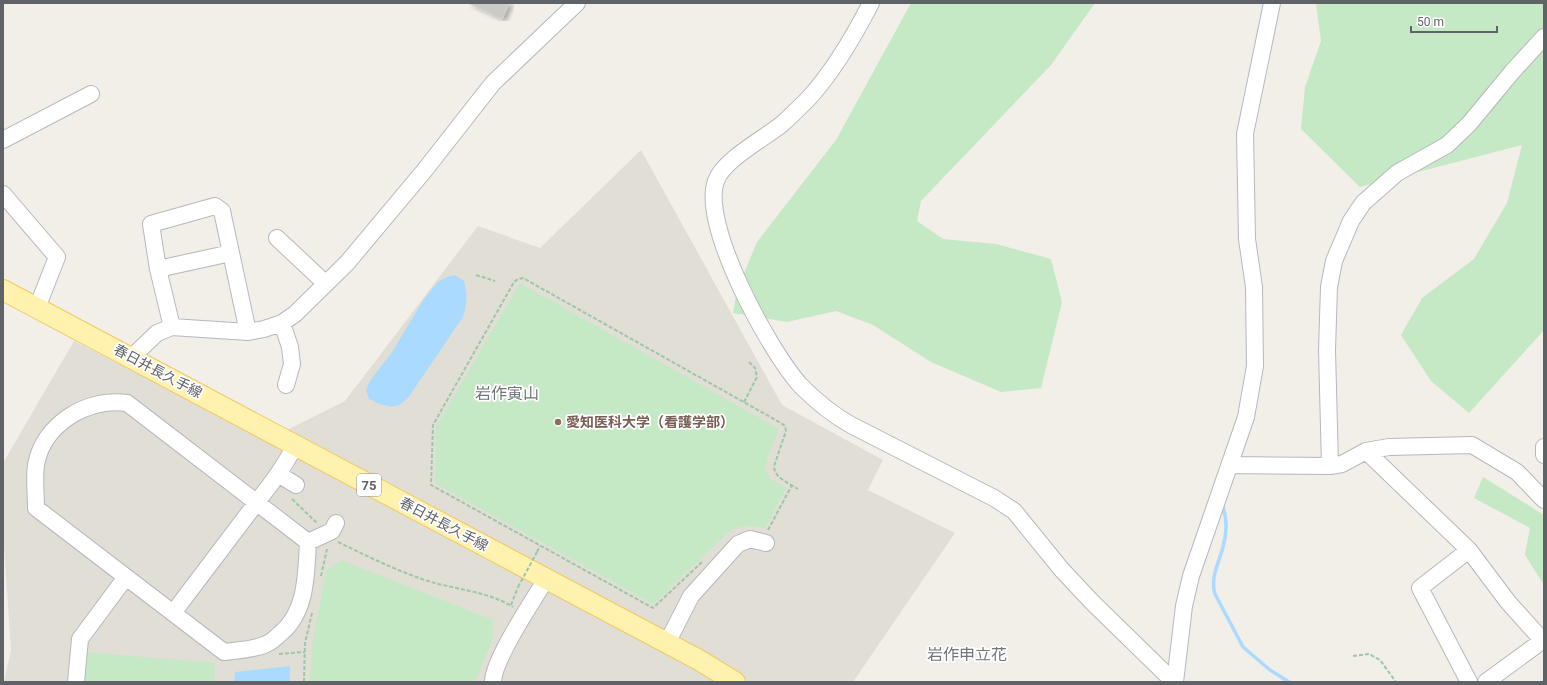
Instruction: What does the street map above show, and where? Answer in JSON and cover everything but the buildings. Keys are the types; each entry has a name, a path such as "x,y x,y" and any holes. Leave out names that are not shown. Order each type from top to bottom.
{"main road":[{"name":"春日井長久手線","path":"3,290 132,357 699,660 734,682"}],"street":[{"path":"132,357 157,334 172,327 248,332 264,330 282,324 295,314 357,251 424,171 493,83 577,3"},
{"path":"872,3 860,26 834,66 809,98 782,124 724,169 716,181 713,205 719,229 735,275 762,329 782,361 801,386 836,416 851,425 994,498 1014,511 1062,570 1092,602 1175,682"},
{"path":"1175,682 1184,606 1191,576 1246,417 1255,366 1254,287 1247,238 1245,134 1272,3"},
{"path":"1330,466 1327,350 1329,287 1334,261 1351,221 1363,203 1397,173 1447,145 1453,140 1469,124 1512,72 1544,38"},
{"path":"3,140 91,94"},
{"path":"3,194 57,257 37,308"},
{"path":"172,327 158,269 151,224 215,206 222,211 248,332"},
{"path":"277,238 325,283"},
{"path":"158,269 231,252"},
{"path":"282,324 290,347 292,364 286,385"},
{"path":"99,403 127,403 308,542 306,575 300,605 291,624 266,644 250,649 224,652 36,508 36,464 50,435 55,428 69,417 86,407 99,403"},
{"path":"173,613 278,474 295,445"},
{"path":"1230,465 1330,466 1342,464 1366,450 1389,446 1472,445 1517,472 1544,500"},
{"path":"1544,447 1544,455"},
{"path":"1366,450 1469,550 1508,602 1543,642 1486,682"},
{"path":"278,474 296,485"},
{"path":"308,542 332,531 336,523"},
{"path":"667,643 691,596 738,544 750,539 766,538"},
{"path":"1469,550 1420,588 1469,682"},
{"path":"76,682 80,639 126,577"},
{"path":"493,682 501,659 546,579"}],"path":[{"path":"476,275 495,281"},
{"path":"703,561 653,608 431,485 433,425 514,282 523,278 785,426 786,431 774,466 774,472 776,476 798,489"},
{"path":"744,402 757,377 755,368 749,362"},
{"path":"766,538 792,485"},
{"path":"333,540 411,575 429,581 493,596 526,614"},
{"path":"511,605 540,546"},
{"path":"1353,656 1369,654 1380,660 1396,682"}],"shaded area":[{"name":"愛知医科大学（看護学部）","path":"641,150 782,405 883,460 868,490 955,533 853,682 4,682 11,650 3,531 3,463 74,341 267,440 345,401 478,226 540,248"}],"green space":[{"path":"911,3 1095,3 1051,65 921,201 917,221 943,239 996,244 1051,259 1062,302 1041,388 1001,392 931,362 873,325 836,311 787,322 733,313 737,290 757,242 836,140"},
{"path":"1316,3 1544,3 1544,330 1469,413 1431,381 1401,335 1422,298 1474,259 1507,203 1522,145 1360,187 1301,129 1305,87 1321,41"},
{"path":"520,283 779,429 767,459 765,470 771,479 786,488 765,528 746,526 728,532 653,604 435,483 436,427"},
{"path":"1483,477 1544,515 1544,585 1525,555 1530,528 1474,498"},
{"path":"341,560 493,620 493,638 475,682 310,682 312,645 326,571"},
{"path":"86,652 215,663 214,682 83,682"}],"water":[{"path":"455,275 464,281 466,291 463,317 410,395 396,406 386,406 369,399 366,390 370,381 392,352 424,299 438,282"},
{"path":"290,666 290,682 234,682 235,672"}],"waterway":[{"path":"1222,504 1226,520 1226,531 1223,547 1214,576 1215,594 1243,647 1270,670 1289,682"}],"place":[{"name":"愛知医科大学（看護学部）","path":"558,422"}],"district":[{"name":"岩作寅山","path":"507,393"},
{"name":"岩作申立花","path":"967,654"}]}
